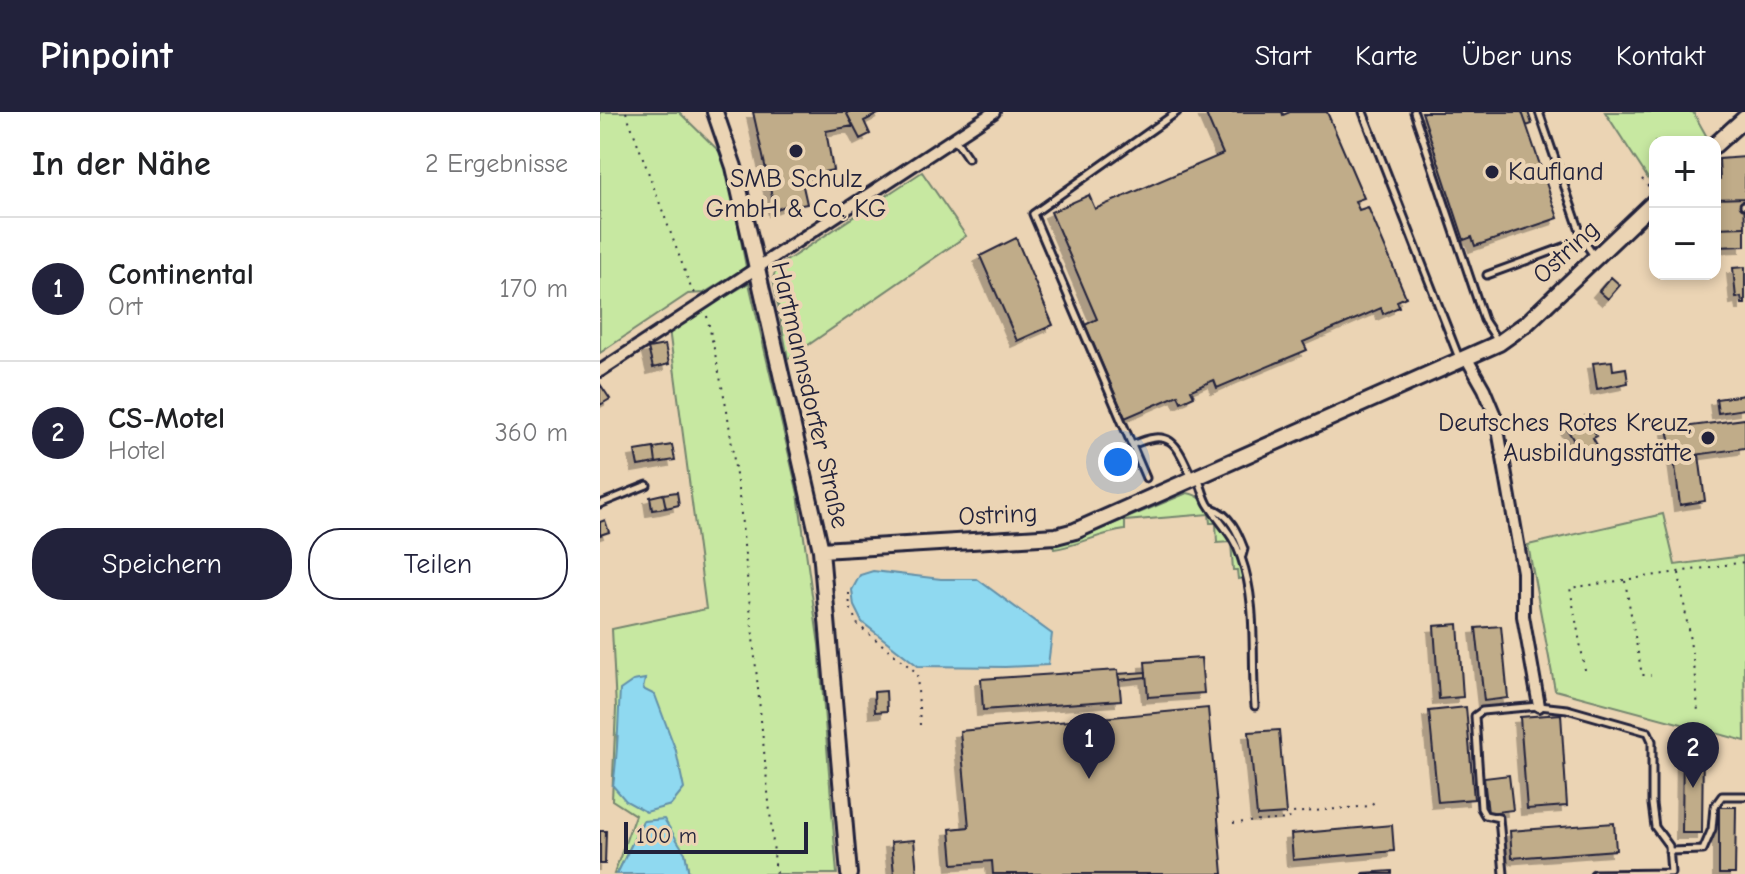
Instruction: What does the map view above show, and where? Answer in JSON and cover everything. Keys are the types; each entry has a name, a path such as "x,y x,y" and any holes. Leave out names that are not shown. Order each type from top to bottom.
{"main road":[{"name":"Hartmannsdorfer Straße","path":"715,112 734,167 821,550"},
{"path":"1721,140 1745,118"},
{"name":"Ostring","path":"821,550 1056,536 1075,531 1196,480 1499,343 1527,323 1649,212"},
{"path":"821,550 849,874"}],"street":[{"path":"600,371 994,112"},
{"path":"1464,361 1484,389 1496,418 1523,572 1523,616 1539,706"}],"lane":[{"path":"1146,478 1033,214 1177,112"},
{"path":"1363,112 1464,361"},
{"path":"1414,112 1484,320 1499,343"},
{"path":"1539,112 1583,240 1596,257"},
{"path":"955,138 968,158"},
{"path":"1487,275 1583,240"},
{"path":"1132,445 1150,437 1162,436 1174,442 1210,507 1220,510 1237,531 1244,549 1242,557 1253,629 1255,706"},
{"path":"600,504 647,485"},
{"path":"1504,874 1499,818 1485,815 1481,808 1475,716 1482,711 1539,706 1567,709 1648,732 1652,741 1655,827 1669,851 1671,873 1594,874"},
{"path":"1669,851 1703,850 1712,829 1714,807 1722,796 1745,796"}],"path":[{"path":"626,112 691,288 704,303 727,410 740,504 776,874"},
{"path":"1642,179 1649,187"},
{"path":"1585,670 1570,588 1745,562"},
{"path":"1678,572 1696,678 1698,713"},
{"path":"1625,580 1642,675 1651,675"},
{"path":"849,593 850,608 858,625 917,673 920,725"},
{"path":"1233,823 1289,819 1292,813 1370,806 1377,799"}],"green space":[{"path":"600,112 679,112 725,157 746,267 704,293 688,294 600,353"},
{"path":"1605,112 1693,112 1706,136 1649,136 1649,180"},
{"path":"922,172 966,236 788,359 773,278 777,267"},
{"path":"749,283 798,494 819,645 837,874 689,874 685,853 643,821 617,874 614,874 635,815 612,800 616,708 612,629 706,609 669,329","holes":["645,680 642,689 664,724 676,751 613,786 618,758 617,735"]},
{"path":"1187,493 1197,496 1206,504 1224,527 1231,541 1237,555 1243,578 1238,579 1237,570 1233,570 1231,542 1217,543 1216,523 1210,523 1209,514 1125,521 1125,530 1054,549 1053,544 1077,539"},
{"path":"1663,514 1675,565 1743,556 1745,741 1555,690 1528,545"}],"water":[{"path":"873,571 941,579 977,579 1052,634 1048,665 918,666 862,622 854,606 852,590 860,575"},
{"path":"645,679 643,689 655,695 676,751 684,789 671,805 646,812 626,801 613,786 620,690 633,681"},
{"path":"664,819 685,853 689,874 617,874 643,821"}],"building":[{"name":"SMB Schulz GmbH & Co. KG","path":"753,112 846,112 853,126 826,131 833,170 801,177 807,204 796,206 795,202 775,210"},
{"path":"846,112 882,112 864,121 870,134 860,139"},
{"path":"1205,112 1282,112 1283,115 1290,112 1327,112 1364,198 1355,201 1359,210 1368,207 1406,297 1397,301 1399,307 1383,314 1381,308 1303,342 1307,350 1217,388 1214,380 1191,390 1194,396 1181,402 1178,395 1125,418 1085,325 1097,319 1051,212 1089,195 1095,209 1223,154"},
{"name":"Kaufland","path":"1422,112 1522,112 1558,218 1475,246 1472,237 1464,240"},
{"path":"1522,112 1528,112 1532,124 1527,126"},
{"path":"1745,157 1745,198 1721,199 1721,159"},
{"path":"1744,198 1745,227 1721,228 1721,199"},
{"path":"1745,227 1745,246 1721,247 1721,228"},
{"path":"1016,238 1053,325 1017,341 980,256"},
{"path":"1745,267 1745,304 1742,304 1741,297 1736,298 1733,268"},
{"path":"1611,277 1620,285 1608,299 1599,291"},
{"path":"665,345 669,364 653,368 648,348"},
{"path":"1612,361 1613,370 1626,368 1628,383 1597,389 1593,363"},
{"path":"600,384 610,399 600,405"},
{"path":"1745,395 1745,409 1718,413 1716,399"},
{"path":"1585,416 1597,436 1593,438 1597,445 1586,451 1582,445 1578,448 1566,427"},
{"name":"Deutsches Rotes Kreuz, Ausbildungsstätte","path":"1745,419 1745,448 1674,458 1668,429"},
{"path":"672,445 675,460 656,463 654,448"},
{"path":"654,448 656,463 638,466 635,451"},
{"path":"1699,455 1705,501 1680,505 1674,458"},
{"path":"677,492 679,505 666,508 663,494"},
{"path":"663,494 666,508 652,510 650,497"},
{"path":"605,520 609,532 600,535 600,522"},
{"path":"1458,624 1463,697 1439,699 1434,626"},
{"path":"1501,626 1508,698 1484,701 1476,628"},
{"path":"1201,658 1204,693 1148,697 1145,662"},
{"path":"1118,670 1121,700 983,710 981,679"},
{"path":"1146,672 1146,677 1119,680 1118,674"},
{"path":"886,691 887,711 875,712 874,692"},
{"path":"1466,707 1474,799 1438,802 1429,711"},
{"path":"1208,708 1223,874 993,874 992,861 953,864 950,829 969,827 960,731"},
{"path":"1561,714 1567,806 1527,809 1520,717"},
{"path":"1279,730 1286,814 1257,816 1249,732"},
{"path":"1683,744 1703,744 1702,833 1682,833"},
{"path":"1509,775 1513,810 1488,813 1484,778"},
{"path":"1719,807 1736,807 1735,874 1719,874"},
{"path":"1614,823 1616,850 1512,858 1510,831"},
{"path":"1392,825 1394,851 1293,860 1291,834"},
{"path":"600,831 606,831 605,864 600,864"},
{"path":"914,840 917,874 894,874 891,842"},
{"path":"1392,871 1392,874 1363,874 1363,873"}],"place":[{"name":"SMB Schulz GmbH & Co. KG","path":"796,151"},
{"name":"Kaufland","path":"1492,172"},
{"name":"Deutsches Rotes Kreuz, Ausbildungsstätte","path":"1708,438"},
{"name":"Continental","path":"1089,779"},
{"name":"CS-Motel","path":"1693,788"}]}
